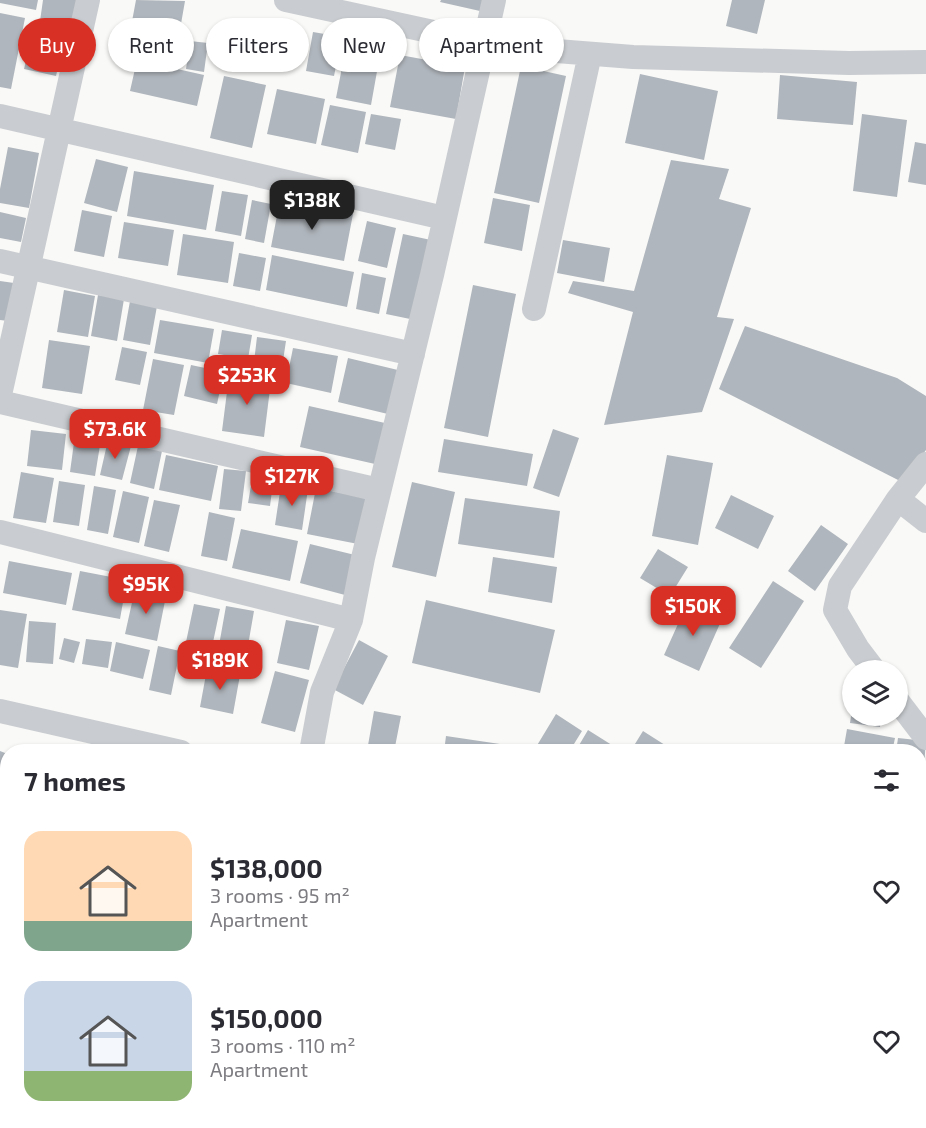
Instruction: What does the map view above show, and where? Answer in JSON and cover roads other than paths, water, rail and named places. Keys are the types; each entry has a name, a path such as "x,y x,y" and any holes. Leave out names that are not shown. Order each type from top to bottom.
{"street":[{"path":"0,395 88,0"},
{"path":"286,0 419,29"},
{"path":"490,18 494,0"},
{"path":"564,52 633,57 849,63 926,62"},
{"path":"534,309 590,54"},
{"path":"312,744 322,692 351,620 363,558 477,72"},
{"path":"0,116 444,218"},
{"path":"0,261 412,354"},
{"path":"0,402 379,490"},
{"path":"866,660 836,610 840,586 898,499 926,464"},
{"path":"898,499 926,521"},
{"path":"0,532 351,620"},
{"path":"0,711 146,744"},
{"path":"908,714 926,738"}]}
